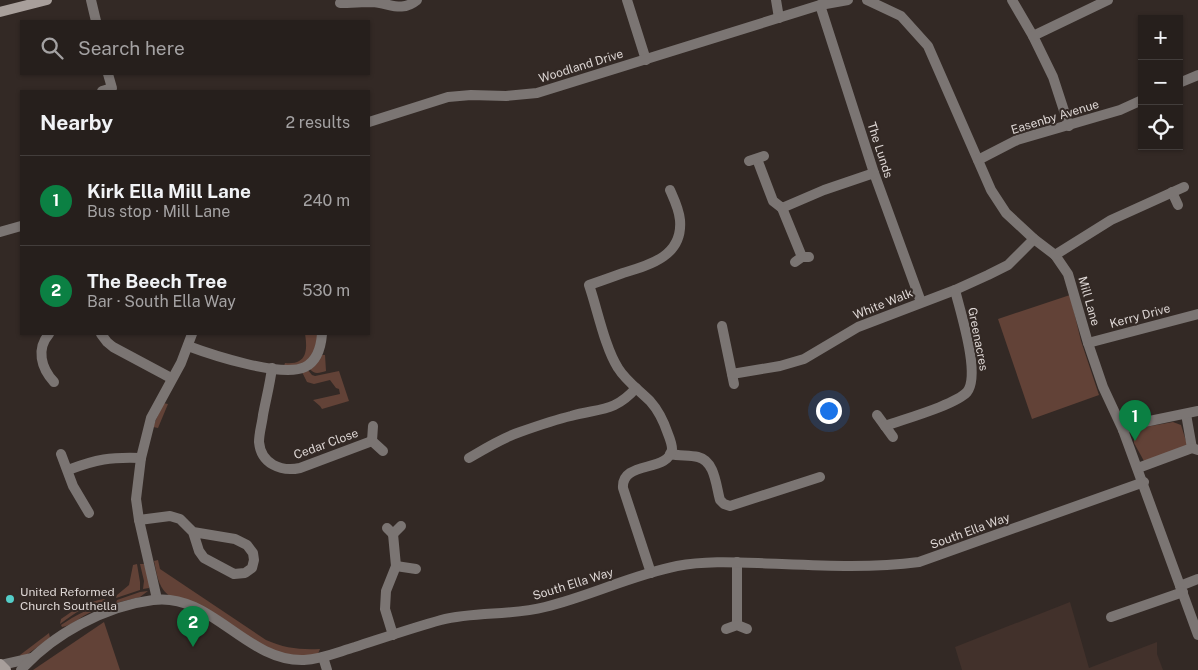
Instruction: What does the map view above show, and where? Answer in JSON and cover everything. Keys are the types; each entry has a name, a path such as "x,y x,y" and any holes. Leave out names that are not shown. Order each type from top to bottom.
{"main road":[{"path":"0,12 47,0"}],"street":[{"path":"91,0 96,20"},
{"path":"340,3 374,2 392,7 410,6 417,0"},
{"path":"627,0 646,60"},
{"path":"776,0 780,18 820,5 848,0"},
{"name":"Mill Lane","path":"867,0 901,16 928,46 991,190 1006,213 1034,239 1055,255 1068,274 1103,387 1124,430 1144,482 1198,635"},
{"path":"1012,0 1033,36 1053,77 1069,126"},
{"path":"1033,36 1108,0"},
{"name":"The Lunds","path":"820,5 874,173 921,302"},
{"name":"Woodland Drive","path":"370,122 448,97 470,95 506,96 537,93 780,18"},
{"path":"105,90 112,88 108,75"},
{"path":"1183,81 1198,75"},
{"name":"Easenby Avenue","path":"978,160 1018,140 1120,110 1138,102"},
{"path":"757,159 773,201 782,208 802,259"},
{"path":"782,208 824,190 874,173"},
{"path":"1055,255 1112,220 1184,187"},
{"path":"651,573 623,488 624,481 629,473 663,461 670,454 672,445 660,416 652,403 620,372 612,358 589,285 650,265 660,260 669,252 678,236 680,224 678,211 670,190"},
{"path":"1172,192 1178,205"},
{"path":"0,232 20,226"},
{"name":"White Walk","path":"722,325 733,379 804,359 858,327 954,290 1008,265 1034,239"},
{"name":"Greenacres","path":"885,426 954,401 967,392 973,380 972,364 954,290"},
{"name":"Kerry Drive","path":"1088,343 1198,314"},
{"path":"48,335 42,342 41,353 48,380"},
{"path":"102,335 113,348 171,378"},
{"path":"157,599 136,499 141,458 150,418 181,363 192,335"},
{"path":"188,346 220,358 288,370 299,369 313,362 322,335"},
{"name":"Cedar Close","path":"272,368 259,436 260,448 270,464 289,470 300,468 372,441"},
{"path":"469,458 496,442 519,432 572,415 616,405 625,400 636,388"},
{"path":"1124,430 1135,424 1198,411"},
{"path":"1138,468 1195,449 1186,414"},
{"path":"877,415 893,437"},
{"name":"Cedar Close","path":"372,441 374,426"},
{"name":"Cedar Close","path":"372,441 383,452"},
{"path":"61,454 73,486 89,513"},
{"path":"670,454 695,456 706,461 710,466 720,500 730,506 820,478"},
{"path":"68,470 95,460 141,458"},
{"name":"South Ella Way","path":"21,670 32,658 84,622 136,603 157,599 176,600 189,604 268,654 279,658 302,660 323,657 454,618 526,612 651,573 695,563 737,562 881,566 919,562 1144,482"},
{"path":"139,520 170,516 180,519 193,532 199,551 204,558 234,574 246,574 252,568 253,553 247,545 236,539 193,532"},
{"path":"393,635 385,609 386,592 396,566 390,531 401,526"},
{"path":"736,625 737,562"},
{"path":"396,566 416,569"},
{"path":"1111,618 1182,589 1198,579"},
{"path":"726,628 736,625 747,629"},
{"path":"323,657 326,670"},
{"name":"South Ella Way","path":"2,666 32,658"}],"shaded area":[{"path":"1070,295 1081,341 1099,395 1032,419 998,319"},
{"path":"305,335 318,335 315,348 309,360 301,365 284,366 285,363 297,362 301,359 306,352"},
{"path":"322,355 325,355 326,371 315,373 309,368"},
{"path":"307,369 315,376 339,371 349,401 322,409 313,400 340,394 339,389 330,380 314,384 307,382 302,372"},
{"path":"163,403 168,404 158,428 153,427"},
{"path":"1173,422 1181,425 1187,444 1184,450 1144,461 1134,443 1134,434 1140,428"},
{"path":"158,560 160,569 266,640 292,648 320,649 317,656 278,655 170,596 163,589 159,580 154,561"},
{"path":"137,564 140,590 116,598 129,585 133,565"},
{"path":"140,564 144,564 149,578 149,588 143,589 144,581"},
{"path":"148,591 140,597 116,603 117,600"},
{"path":"104,599 106,601 81,610 60,624 61,619 76,609"},
{"path":"1070,602 1089,668 1157,642 1157,654 1163,670 962,670 955,647"},
{"path":"107,603 102,608 62,627 61,625 77,615"},
{"path":"104,622 120,670 33,670"},
{"path":"49,633 50,638 22,658 20,655"}],"place":[{"name":"Kirk Ella Mill Lane","path":"1135,441"},
{"name":"United Reformed Church Southella","path":"10,599"},
{"name":"The Beech Tree","path":"193,647"}]}
